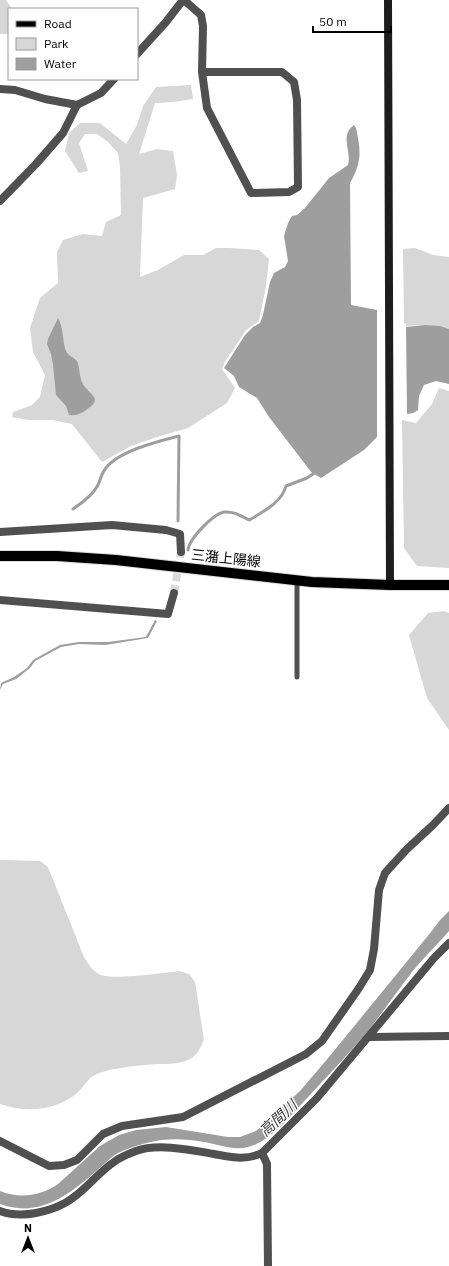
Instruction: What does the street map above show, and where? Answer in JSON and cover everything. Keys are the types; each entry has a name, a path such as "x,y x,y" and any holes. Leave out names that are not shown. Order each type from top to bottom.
{"main road":[{"name":"三潴上陽線","path":"0,556 56,556 116,560 297,580 390,585 449,585"}],"street":[{"path":"138,53 184,0 201,15 203,26 202,72 208,108 251,193 289,192 298,187 297,100 294,82 282,72 202,72"},
{"path":"388,0 390,585"},
{"path":"0,201 36,164 63,133 77,105 101,93 113,80"},
{"path":"0,89 15,90 45,99 77,105"},
{"path":"0,532 112,525 166,530 180,534 181,552"},
{"path":"0,600 168,614 174,593"},
{"path":"0,1141 49,1166 64,1165 77,1160 103,1134 122,1126 183,1116 306,1054 322,1041 370,970 374,949 379,890 385,873 449,808"},
{"path":"0,1211 5,1213 28,1214 49,1210 64,1204 80,1193 113,1162 142,1149 181,1149 232,1157 252,1158 262,1153 317,1098 434,958 449,943"},
{"path":"369,1037 449,1036"},
{"path":"262,1153 267,1164 268,1266"}],"lane":[{"path":"297,580 297,678"}],"green space":[{"path":"0,0 6,0 11,8 8,8 8,34 0,34"},
{"path":"191,85 193,99 155,103 139,154 157,149 173,151 177,175 175,189 143,198 140,277 158,270 184,255 203,255 216,248 259,250 269,259 266,286 259,321 246,330 222,369 235,388 227,403 188,428 131,446 102,462 72,424 52,420 28,420 12,417 13,412 32,405 40,397 45,375 33,352 30,328 40,298 58,283 57,252 63,240 83,234 102,236 106,222 121,215 120,167 118,153 108,142 97,134 85,134 79,143 88,171 79,173 65,151 69,133 80,123 100,123 126,144 137,125 143,106 156,87"},
{"path":"415,248 433,255 449,257 449,329 426,325 406,326 404,323 403,249"},
{"path":"439,388 449,391 449,568 417,566 404,548 402,420 416,423 432,404"},
{"path":"443,611 449,613 449,730 427,698 409,635 428,613"},
{"path":"0,860 40,861 48,867 84,957 91,968 98,974 116,977 179,971 189,974 195,982 204,1040 199,1050 192,1058 179,1063 118,1068 97,1074 69,1099 50,1107 40,1109 20,1109 0,1104"}],"water":[{"path":"354,125 358,136 359,156 357,169 350,183 351,305 377,310 377,437 364,450 321,478 312,473 269,417 257,398 239,387 234,376 224,368 245,335 253,327 260,323 270,282 274,273 285,267 288,261 284,236 292,216 297,215 305,208 329,178 348,165 349,154 347,134"},
{"path":"58,318 66,351 77,361 82,382 95,399 92,406 76,415 69,415 66,406 56,395 53,365 47,344"},
{"path":"425,325 440,326 449,329 449,384 436,381 424,385 419,396 418,410 407,414 406,327"},
{"path":"155,620 157,621 148,638 105,645 79,644 61,647 35,661 30,668 16,679 3,684 0,690 1,683 14,677 27,668 33,660 60,645 79,642 108,642 146,637"},
{"name":"高間川","path":"449,911 449,931 412,972 356,1045 288,1119 265,1139 257,1144 243,1148 226,1147 181,1139 150,1142 118,1153 85,1181 52,1202 27,1208 14,1208 0,1204 0,1191 15,1195 30,1195 37,1194 51,1188 58,1184 100,1146 119,1135 136,1130 166,1127 228,1137 240,1137 256,1131 300,1091"}],"waterway":[{"path":"73,509 93,492 104,471 109,464 117,458 138,448 179,436 178,521"},
{"path":"188,550 192,540 214,517 224,512 231,512 249,520 277,501 281,497 286,486 307,478 313,474"}],"tunnel":[{"path":"174,593 181,552"}]}
